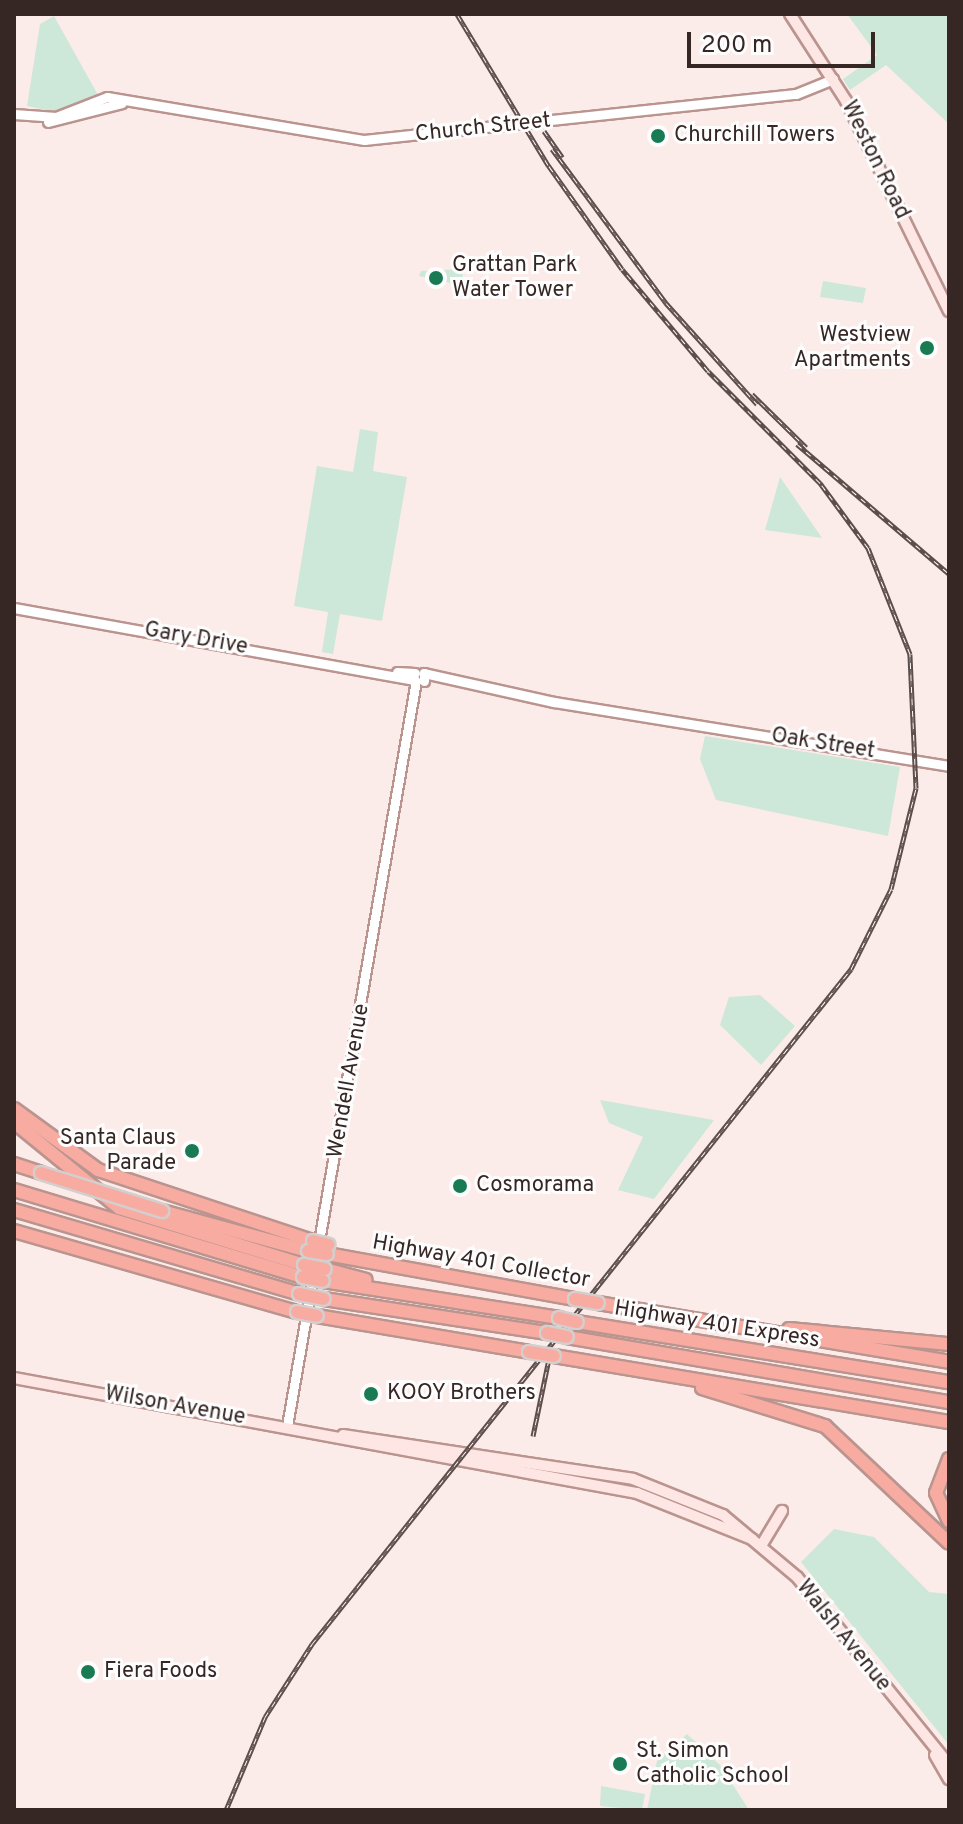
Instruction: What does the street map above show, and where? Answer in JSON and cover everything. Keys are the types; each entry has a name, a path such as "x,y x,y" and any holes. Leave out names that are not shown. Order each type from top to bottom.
{"highway":[{"path":"14,1109 98,1170 311,1246"},
{"path":"14,1122 119,1208 304,1271"},
{"path":"14,1164 162,1211 311,1246"},
{"path":"14,1190 304,1271"},
{"name":"Highway 401 Express","path":"14,1210 299,1294 949,1402"},
{"path":"15,1231 297,1312 949,1422"},
{"name":"Highway 401 Collector","path":"311,1246 470,1280 949,1362"},
{"name":"Highway 401 Express","path":"304,1271 577,1322 949,1382"},
{"path":"727,1326 949,1344"},
{"path":"633,1370 825,1426 949,1543"},
{"path":"949,1459 936,1493 949,1521"}],"main road":[{"name":"Weston Road","path":"790,14 833,79 949,311"},
{"name":"Wilson Avenue","path":"14,1378 337,1435 637,1493"},
{"name":"Wilson Avenue","path":"337,1435 633,1479"},
{"name":"Walsh Avenue","path":"633,1479 723,1515 757,1543 835,1619 949,1765"},
{"name":"Walsh Avenue","path":"637,1493 757,1543"},
{"path":"757,1543 782,1511"},
{"name":"Walsh Avenue","path":"927,1739 949,1779"}],"street":[{"name":"Church Street","path":"14,114 64,122 132,103 364,140 796,94 833,79"},
{"name":"Gary Drive","path":"14,608 696,723"},
{"name":"Wendell Avenue","path":"287,1426 420,677"},
{"name":"Oak Street","path":"696,723 949,766"}],"green space":[{"path":"847,14 949,14 949,124 886,65 850,90 843,79 877,55"},
{"path":"54,16 98,95 56,112 27,106 40,24"},
{"path":"462,269 464,286 419,276 421,271"},
{"path":"823,281 866,288 863,303 820,297"},
{"path":"360,429 378,432 373,471 407,477 382,621 340,614 333,654 322,652 328,612 294,606 317,466 353,472"},
{"path":"780,477 822,538 765,530"},
{"path":"705,736 900,767 888,836 716,800 700,759"},
{"path":"760,995 795,1026 761,1065 720,1025 729,997"},
{"path":"600,1100 714,1120 654,1199 618,1190 643,1137 609,1123"},
{"path":"834,1529 874,1537 929,1592 949,1594 949,1745 801,1562"},
{"path":"687,1734 721,1766 749,1810 647,1810 657,1761"},
{"path":"601,1786 645,1794 642,1810 600,1806"}],"railway":[{"path":"226,1810 265,1717 312,1644 851,969 891,889 916,788 910,654 868,548 820,483 708,371 622,269 548,165 457,14"},
{"path":"544,131 562,157"},
{"path":"552,149 666,303 757,404"},
{"path":"752,394 806,447"},
{"path":"797,444 949,574"},
{"path":"533,1436 550,1354"}],"place":[{"name":"Churchill Towers","path":"658,136"},
{"name":"Grattan Park Water Tower","path":"436,278"},
{"name":"Westview Apartments","path":"927,348"},
{"name":"Santa Claus Parade","path":"192,1151"},
{"name":"Cosmorama","path":"460,1186"},
{"name":"KOOY Brothers","path":"371,1394"},
{"name":"Fiera Foods","path":"88,1672"},
{"name":"St. Simon Catholic School","path":"620,1764"}]}
